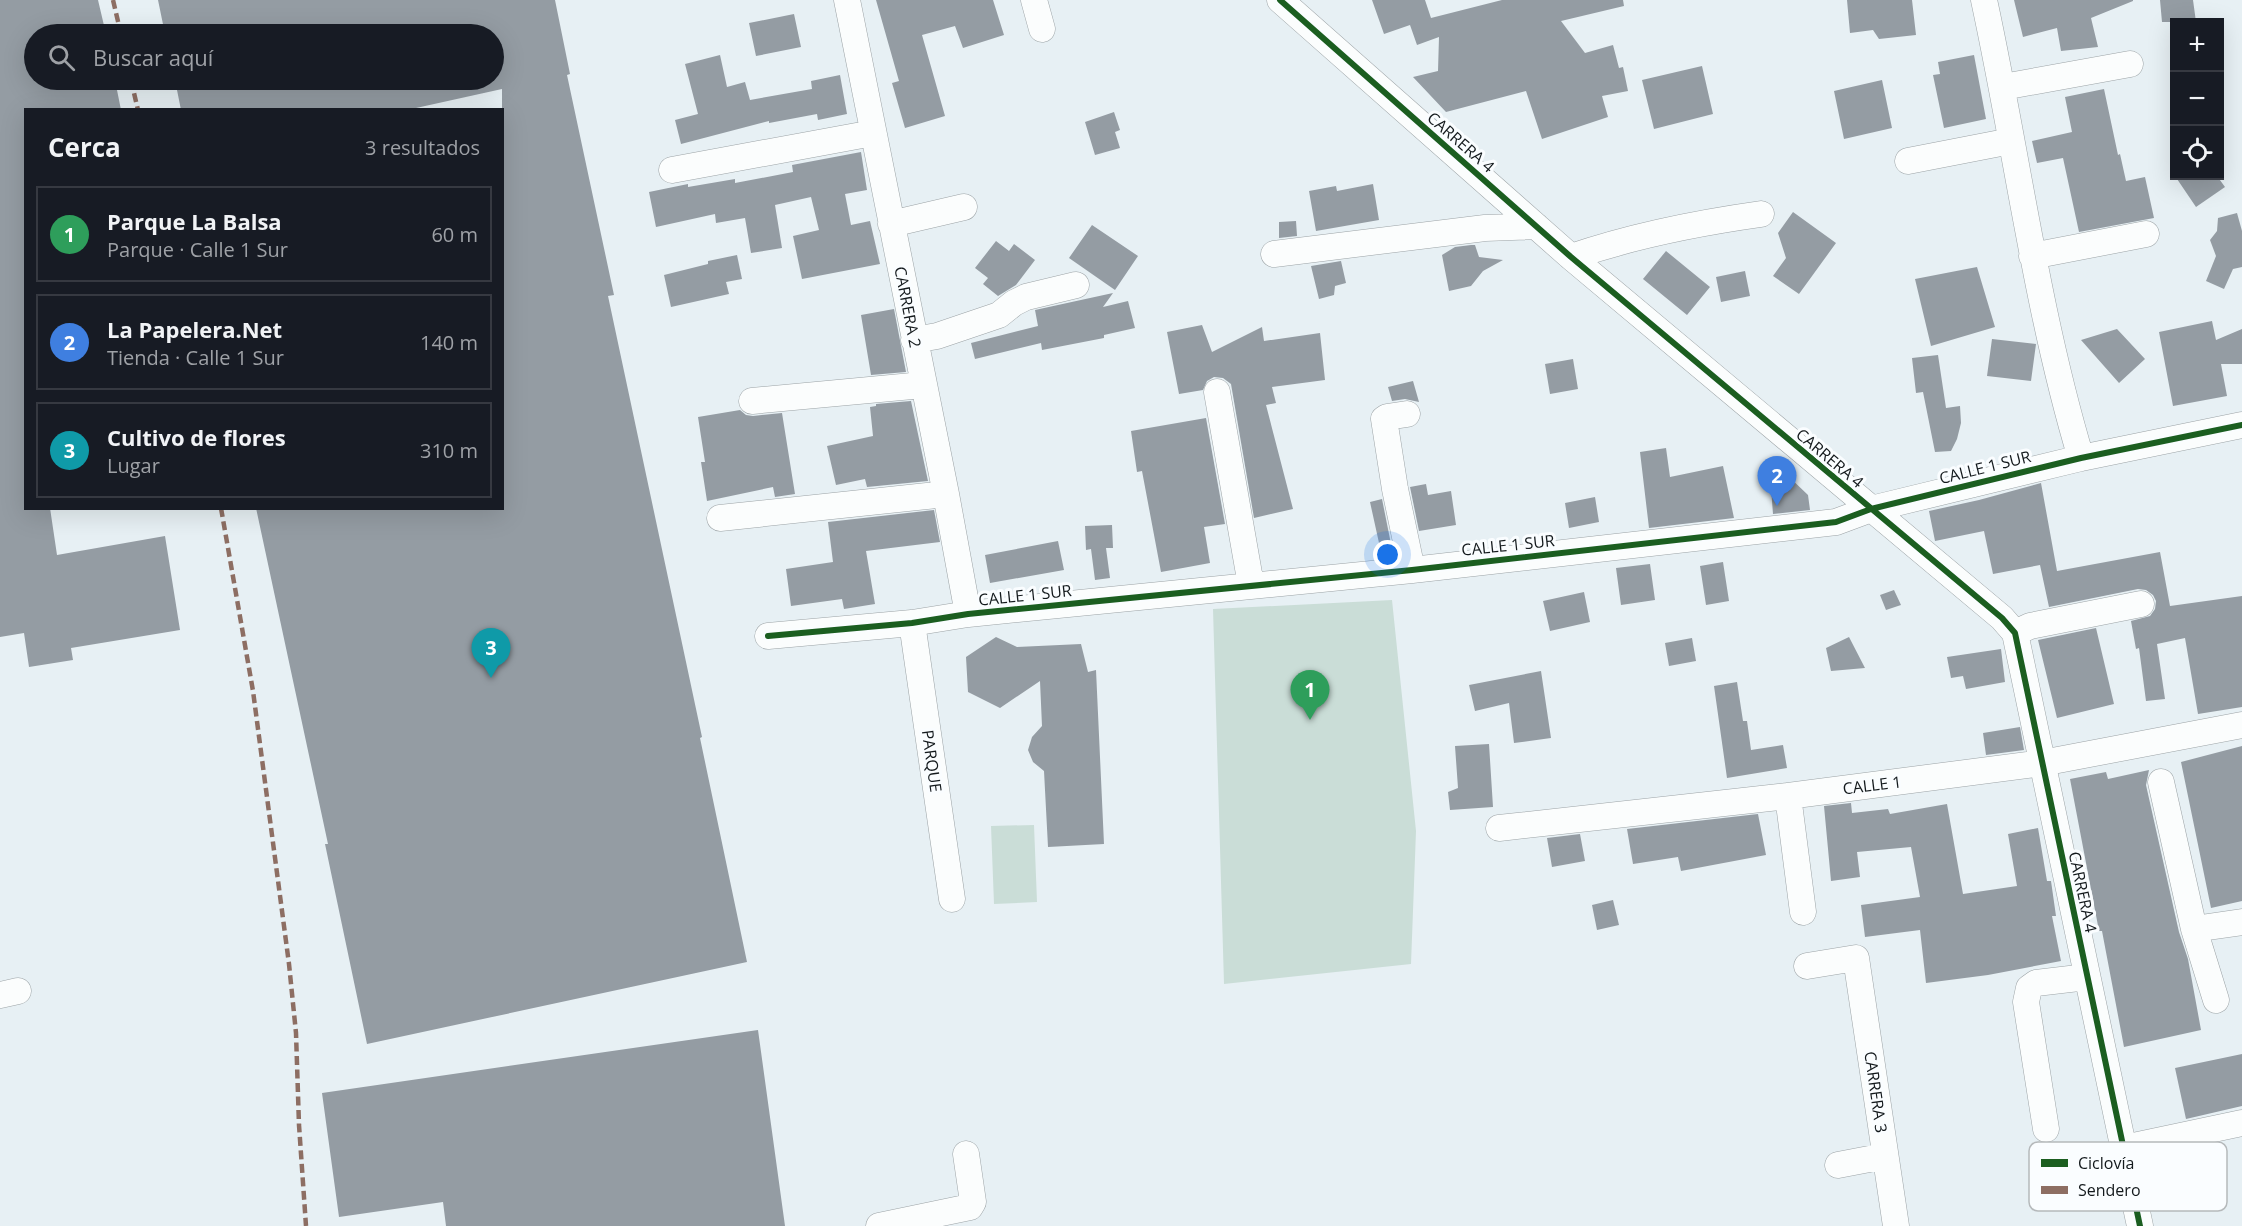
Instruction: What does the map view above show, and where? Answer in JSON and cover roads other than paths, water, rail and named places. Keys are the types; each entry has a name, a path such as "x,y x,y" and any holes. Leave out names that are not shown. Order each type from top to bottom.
{"street":[{"name":"CARRERA 2","path":"847,0 968,614"},
{"path":"1034,0 1042,29"},
{"name":"CARRERA 4","path":"1280,0 1571,257 2002,618 2015,633 2123,1142"},
{"path":"1984,0 2003,87 2032,256 2080,458"},
{"path":"2003,87 2130,64"},
{"path":"672,170 873,133"},
{"path":"1908,161 2011,141"},
{"path":"891,224 964,207"},
{"path":"1571,257 1598,248 1708,222 1761,214"},
{"path":"1274,254 1485,228 1536,226"},
{"path":"2032,256 2146,234"},
{"path":"914,340 937,336 999,315 1026,297 1076,285"},
{"path":"752,401 923,385"},
{"path":"1217,392 1251,585"},
{"path":"1407,414 1384,419 1395,489 1412,570"},
{"name":"CALLE 1 SUR","path":"768,636 1412,570 1836,522 1871,509 2080,458 2242,426"},
{"path":"720,518 946,494"},
{"path":"2015,633 2030,626 2141,604"},
{"name":"PARQUE","path":"912,623 952,899"},
{"name":"CALLE 1","path":"1499,828 1788,796 2042,763 2242,725"},
{"path":"2161,782 2194,930 2216,1000"},
{"path":"1788,796 1803,912"},
{"path":"2194,930 2242,922"},
{"name":"CARRERA 3","path":"1808,966 1856,958 1896,1226"},
{"path":"2046,1129 2026,1002 2029,988 2036,983 2087,977"},
{"path":"2152,1142 2242,1123"},
{"path":"879,1226 970,1208 973,1202 966,1154"},
{"path":"1838,1165 1885,1156"},
{"name":"CARRERA 4","path":"2137,1211 2140,1226"}],"place":[{"name":"La Papelera.Net","path":"1777,506"},
{"name":"Cultivo de flores","path":"491,678"},
{"name":"Parque La Balsa","path":"1310,720"}]}
